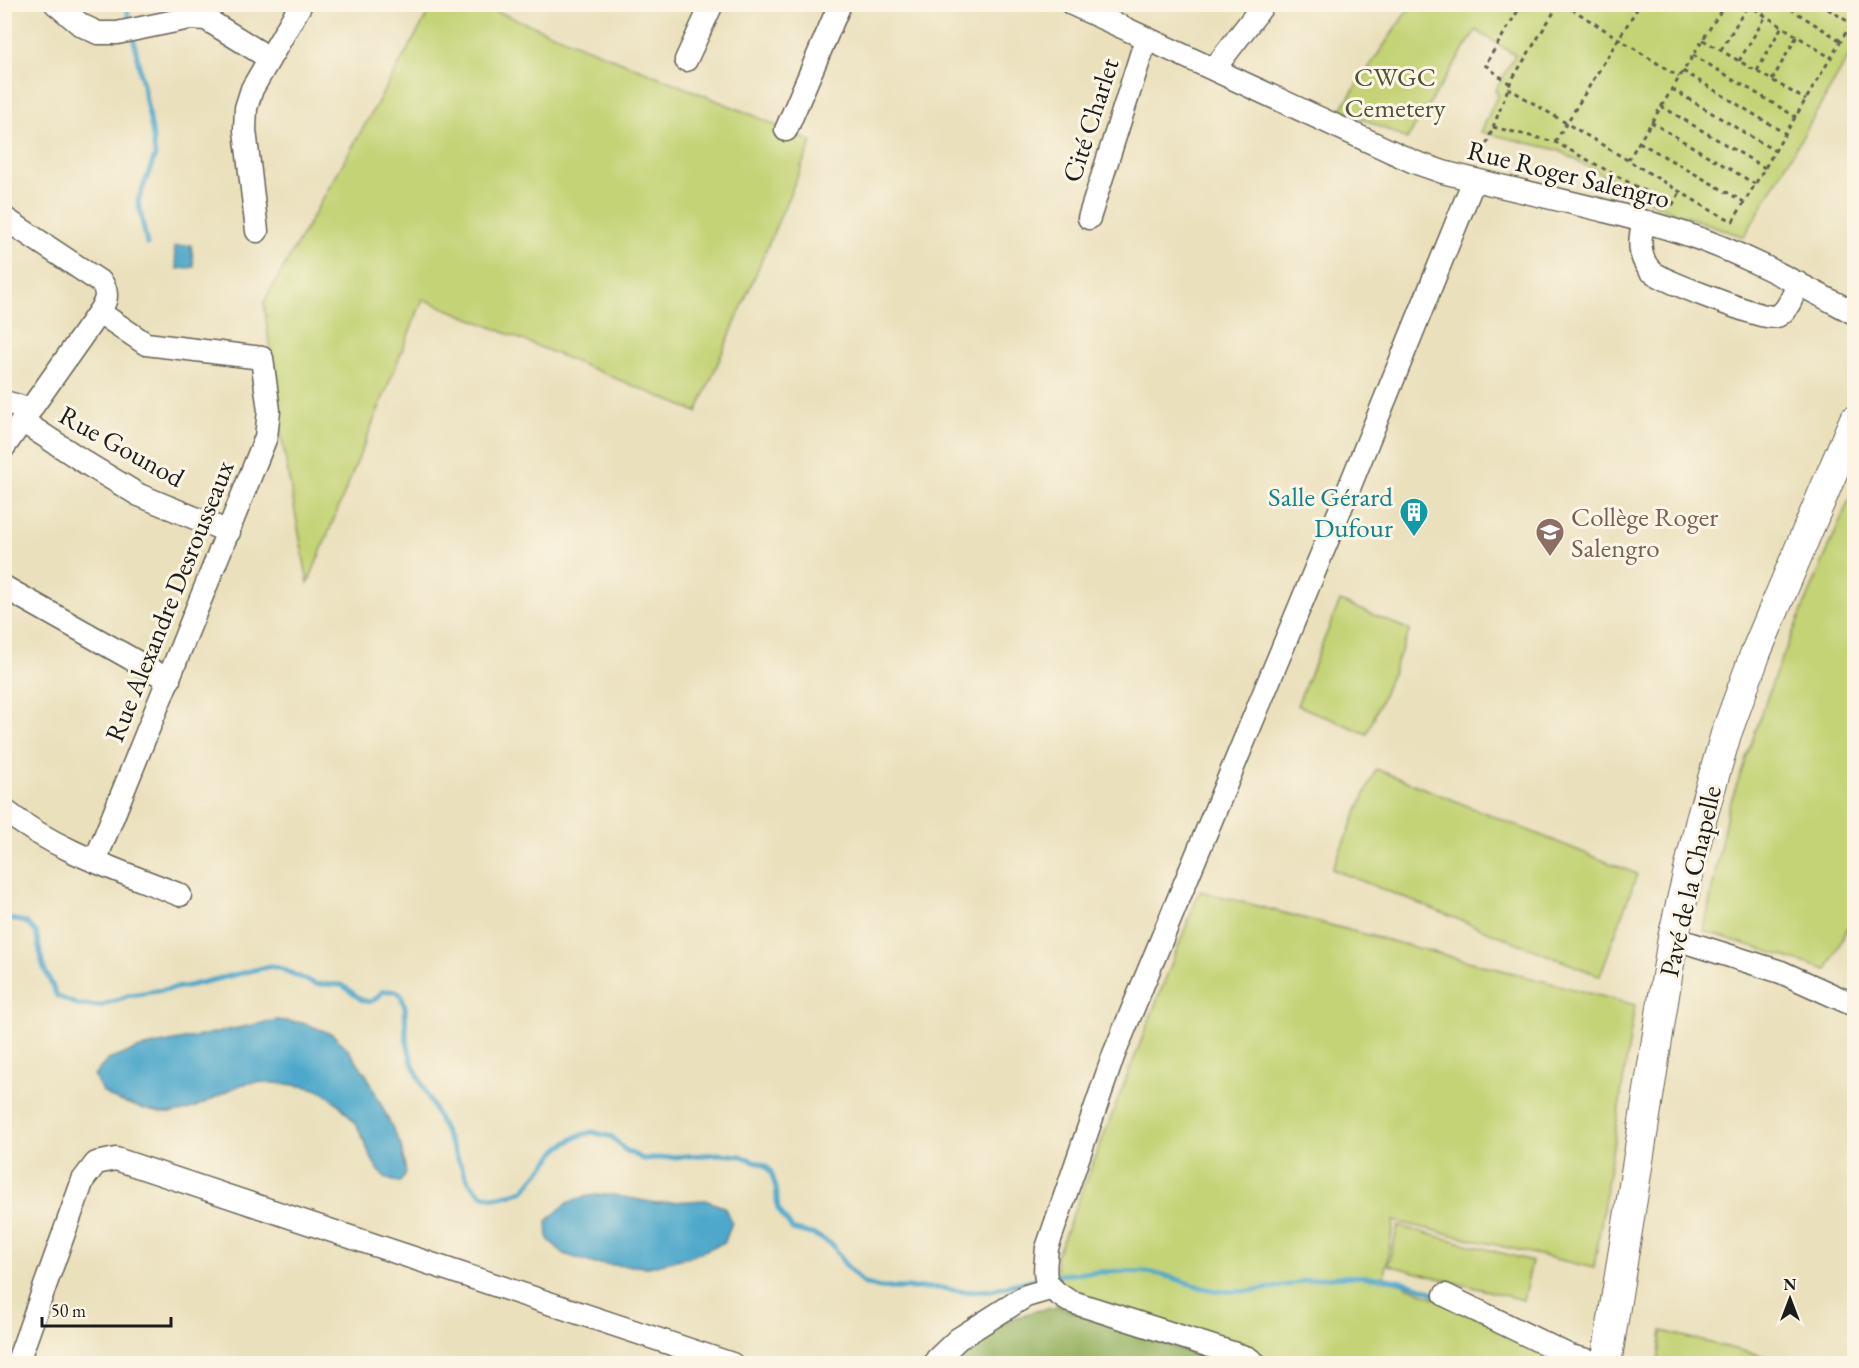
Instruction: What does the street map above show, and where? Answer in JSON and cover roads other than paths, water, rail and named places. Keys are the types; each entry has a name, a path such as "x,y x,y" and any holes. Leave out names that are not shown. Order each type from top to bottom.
{"main road":[{"name":"Pavé de la Chapelle","path":"1604,1364 1673,938 1701,820 1726,734 1756,652 1854,421"}],"street":[{"path":"56,4 89,30 98,33 117,33 215,13 269,58"},
{"path":"257,231 245,119 248,98 301,4"},
{"path":"686,60 712,4"},
{"path":"786,130 840,4"},
{"name":"Rue Roger Salengro","path":"1072,4 1414,162 1474,180 1644,222 1718,246 1798,283 1854,313"},
{"path":"1214,69 1264,4"},
{"name":"Cité Charlet","path":"1089,218 1146,39"},
{"path":"1256,1364 1248,1358 1069,1301 1047,1280 1047,1248 1114,1054 1474,180"},
{"path":"4,218 102,284 106,300 4,447"},
{"path":"1644,222 1641,247 1646,264 1656,275 1761,315 1775,316 1782,312 1798,283"},
{"name":"Rue Alexandre Desrousseaux","path":"95,861 229,532 268,429 269,411 262,358 147,344 99,312"},
{"name":"Rue Gounod","path":"4,402 27,415 89,465 139,495 229,532"},
{"path":"4,587 169,680"},
{"path":"4,810 44,837 95,861 180,895"},
{"path":"1673,938 1781,972 1854,1005"},
{"path":"17,1364 82,1180 96,1163 116,1159 732,1364"},
{"path":"935,1364 937,1359 958,1339 1047,1280"},
{"path":"1445,1295 1570,1356 1604,1364"}],"water":[{"path":"191,245 194,267 177,269 174,247"},
{"path":"277,1020 304,1023 332,1034 347,1048 367,1076 401,1145 406,1173 400,1182 384,1176 373,1161 358,1128 346,1112 335,1101 318,1090 290,1084 264,1082 242,1084 192,1109 161,1113 110,1097 99,1087 94,1075 108,1060 140,1048"},
{"path":"596,1195 613,1195 656,1203 705,1200 724,1207 732,1222 725,1242 692,1256 648,1267 595,1264 564,1254 548,1239 547,1221 569,1202"}],"waterway":[{"path":"126,4 130,24"},
{"path":"133,36 155,156 138,201 147,244"},
{"path":"4,918 26,922 36,932 43,966 57,996 78,1005 100,1006 130,995 188,986 271,966 315,984 342,985 362,1000 369,1002 376,999 383,991 396,991 401,995 405,1007 406,1037 412,1063 469,1182 482,1195 495,1198 524,1190 560,1147 578,1136 592,1132 612,1137 625,1150 643,1159 719,1154 741,1156 765,1165 771,1172 776,1188 778,1209 792,1229 815,1235 833,1245 844,1263 863,1283 880,1288 941,1288 965,1292 992,1290 1035,1279"},
{"path":"1057,1275 1143,1272 1161,1275 1202,1288 1227,1291 1263,1289 1311,1279 1362,1276 1395,1280 1426,1289 1440,1296"},
{"path":"1663,1364 1685,1364"}],"place":[{"name":"Salle Gérard Dufour","path":"1414,538"},
{"name":"Collège Roger Salengro","path":"1550,558"}],"park label":[{"name":"CWGC Cemetery","path":"1395,92"}]}
